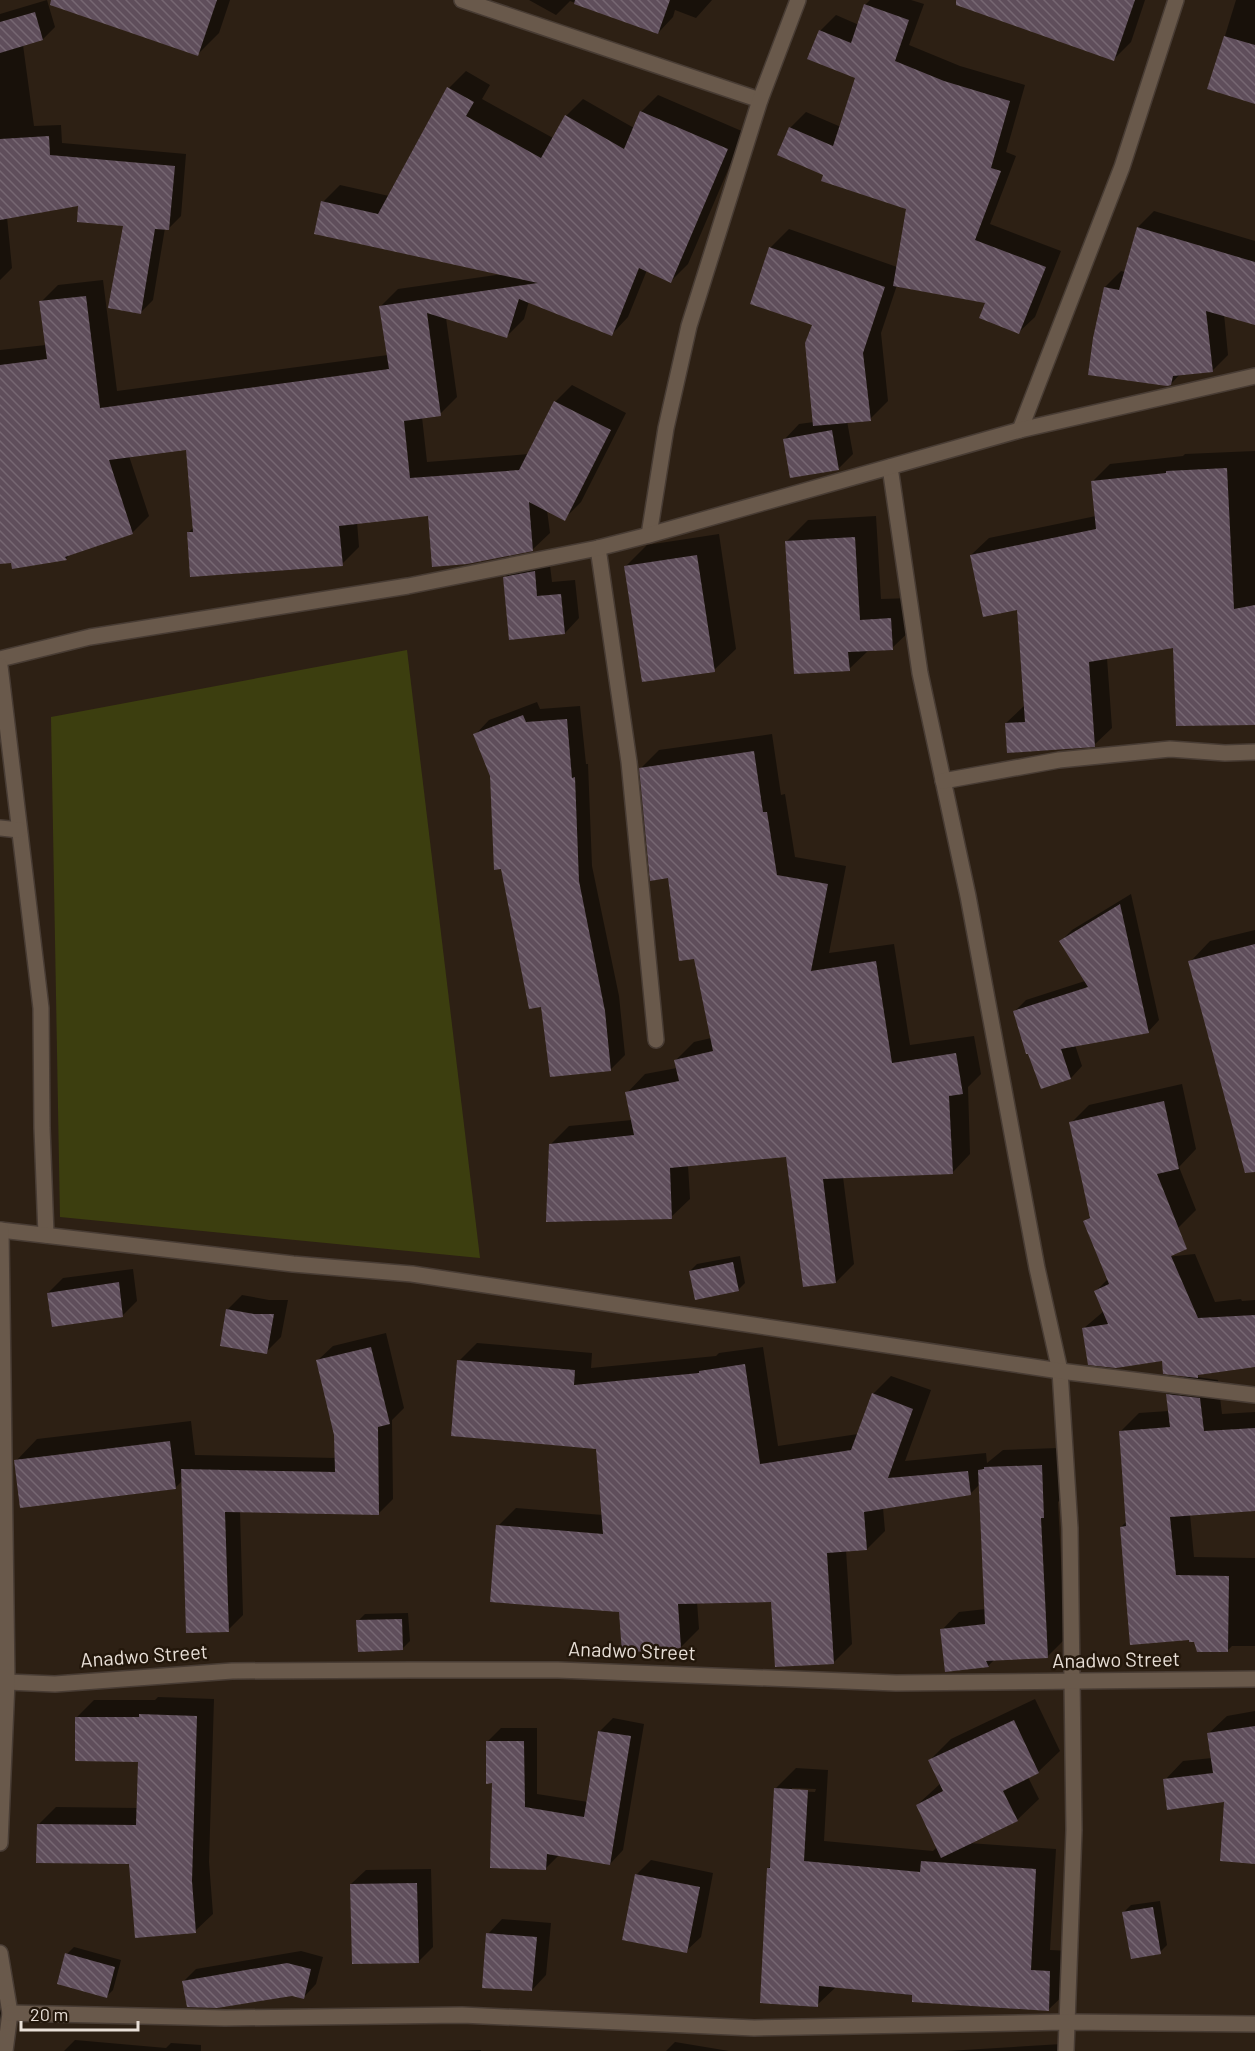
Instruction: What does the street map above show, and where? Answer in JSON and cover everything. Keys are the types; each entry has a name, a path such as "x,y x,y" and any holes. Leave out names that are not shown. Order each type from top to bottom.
{"street":[{"path":"462,0 760,100"},
{"path":"649,535 666,428 689,326 760,100 798,0"},
{"path":"1020,430 1122,167 1176,0"},
{"path":"0,659 90,637 408,586 598,548 1020,430 1255,376"},
{"path":"890,467 920,673 968,896 1037,1268 1060,1371 1070,1528 1074,1830 1066,2051"},
{"path":"598,548 629,762 656,1040"},
{"path":"0,666 41,1008 46,1235"},
{"path":"944,781 1070,759 1170,750 1255,752"},
{"path":"0,828 19,830"},
{"path":"0,1844 7,1683 2,1526 0,1230 293,1264 412,1274 1060,1371 1255,1395"},
{"name":"Anadwo Street","path":"7,1683 55,1684 232,1671 399,1670 558,1670 896,1683 1255,1679"},
{"path":"0,1953 10,2013 5,2051"},
{"path":"10,2013 225,2018 462,2015 754,2028 1066,2022 1255,2024"}],"shaded area":[{"path":"407,650 480,1258 60,1217 51,717"}],"building":[{"path":"51,0 217,0 198,56 50,5"},
{"path":"575,0 670,0 658,34 574,4"},
{"path":"956,0 1135,0 1114,61 956,5"},
{"path":"864,4 909,20 895,61 944,81 1010,101 991,168 1001,171 975,240 1046,267 1019,334 979,318 985,303 893,286 906,209 821,181 823,175 777,155 789,127 833,146 855,78 807,59 819,30 851,43"},
{"path":"35,12 43,40 0,53 0,22"},
{"path":"1224,36 1255,45 1255,104 1207,89"},
{"path":"447,87 474,102 466,116 541,158 565,115 624,149 640,111 728,149 671,283 639,268 612,336 519,299 507,338 427,313 441,416 404,421 410,478 519,470 554,401 611,430 565,521 529,502 533,551 467,564 432,567 428,516 339,526 343,566 190,577 187,532 193,532 186,450 109,460 133,534 65,557 67,560 12,569 11,563 0,564 0,365 47,359 39,301 86,296 100,408 389,369 379,306 538,283 314,234 321,201 378,214"},
{"path":"49,136 50,155 175,166 169,230 155,229 141,314 108,308 123,226 77,222 78,206 0,220 0,139"},
{"path":"1137,227 1255,262 1255,325 1206,311 1213,372 1173,376 1171,385 1167,386 1088,375 1104,287 1119,290"},
{"path":"769,247 885,287 863,353 871,421 813,426 805,343 812,325 750,304"},
{"path":"832,430 839,470 790,478 783,439"},
{"path":"1227,468 1234,609 1255,605 1255,725 1176,726 1173,648 1089,662 1095,747 1007,753 1005,723 1025,722 1017,610 983,617 970,555 1096,529 1091,481 1166,473 1166,471"},
{"path":"855,537 860,620 891,618 893,650 848,652 850,671 794,674 785,541"},
{"path":"697,555 715,672 642,682 624,566"},
{"path":"535,571 537,596 561,594 565,634 509,640 503,577"},
{"path":"523,715 526,722 567,719 572,778 575,777 579,881 605,1011 611,1071 550,1077 541,1007 529,1009 501,869 494,870 490,776 473,734"},
{"path":"754,751 763,812 767,812 777,875 828,884 811,971 876,961 892,1063 956,1053 963,1094 949,1096 953,1174 823,1179 836,1283 803,1287 786,1157 670,1168 672,1219 546,1222 549,1144 634,1135 625,1092 679,1081 674,1060 713,1051 694,959 679,961 668,878 650,881 639,768"},
{"path":"1120,904 1149,1033 1061,1049 1071,1079 1041,1089 1028,1054 1026,1054 1013,1011 1088,987 1059,941"},
{"path":"1255,944 1255,1172 1245,1173 1188,961"},
{"path":"1164,1101 1179,1169 1157,1174 1187,1249 1171,1256 1198,1318 1255,1315 1255,1367 1198,1375 1198,1378 1163,1374 1162,1361 1116,1368 1088,1365 1082,1328 1108,1324 1094,1291 1109,1284 1083,1221 1090,1218 1069,1122"},
{"path":"733,1262 739,1291 695,1300 689,1271"},
{"path":"119,1282 123,1317 52,1327 47,1293"},
{"path":"226,1309 254,1314 274,1314 267,1354 220,1346"},
{"path":"371,1347 390,1424 378,1427 379,1515 225,1512 229,1632 186,1633 181,1469 335,1472 334,1435 316,1360"},
{"path":"457,1360 575,1370 574,1385 699,1373 699,1371 745,1364 760,1464 851,1450 872,1393 913,1409 888,1478 968,1471 971,1495 864,1512 867,1550 827,1553 834,1664 775,1667 771,1602 678,1604 681,1648 622,1653 619,1612 490,1602 496,1525 603,1534 596,1449 451,1436"},
{"path":"1166,1394 1200,1398 1204,1431 1255,1428 1255,1511 1170,1517 1176,1575 1229,1576 1228,1652 1197,1652 1194,1642 1189,1642 1189,1640 1130,1645 1120,1527 1126,1526 1119,1431 1170,1427"},
{"path":"170,1441 176,1489 20,1508 14,1460"},
{"path":"1042,1465 1044,1518 1041,1518 1048,1658 986,1661 989,1667 945,1672 940,1629 985,1624 978,1470 984,1467"},
{"path":"402,1619 403,1650 358,1652 356,1620"},
{"path":"139,1714 197,1716 192,1881 196,1933 135,1938 129,1864 36,1863 37,1824 136,1825 138,1762 75,1761 75,1717 139,1717"},
{"path":"1014,1720 1039,1773 1003,1791 1018,1821 941,1858 916,1805 943,1791 928,1760"},
{"path":"1255,1726 1255,1864 1220,1861 1224,1802 1167,1810 1163,1779 1213,1773 1207,1733"},
{"path":"598,1731 631,1736 610,1865 547,1854 546,1870 490,1868 492,1783 486,1784 486,1741 524,1741 525,1807 584,1817"},
{"path":"774,1788 808,1790 804,1861 920,1872 921,1861 1036,1869 1031,1970 1050,1971 1049,2011 912,2002 912,1995 819,1986 818,2007 760,2003"},
{"path":"635,1874 700,1887 687,1953 622,1940"},
{"path":"417,1883 419,1963 352,1964 350,1884"},
{"path":"1153,1907 1161,1954 1131,1959 1122,1912"},
{"path":"486,1933 537,1937 532,1991 482,1988"},
{"path":"65,1953 115,1967 107,1998 57,1984"},
{"path":"287,1963 311,1969 304,1999 292,1996 217,2008 187,2007 182,1981"}]}
